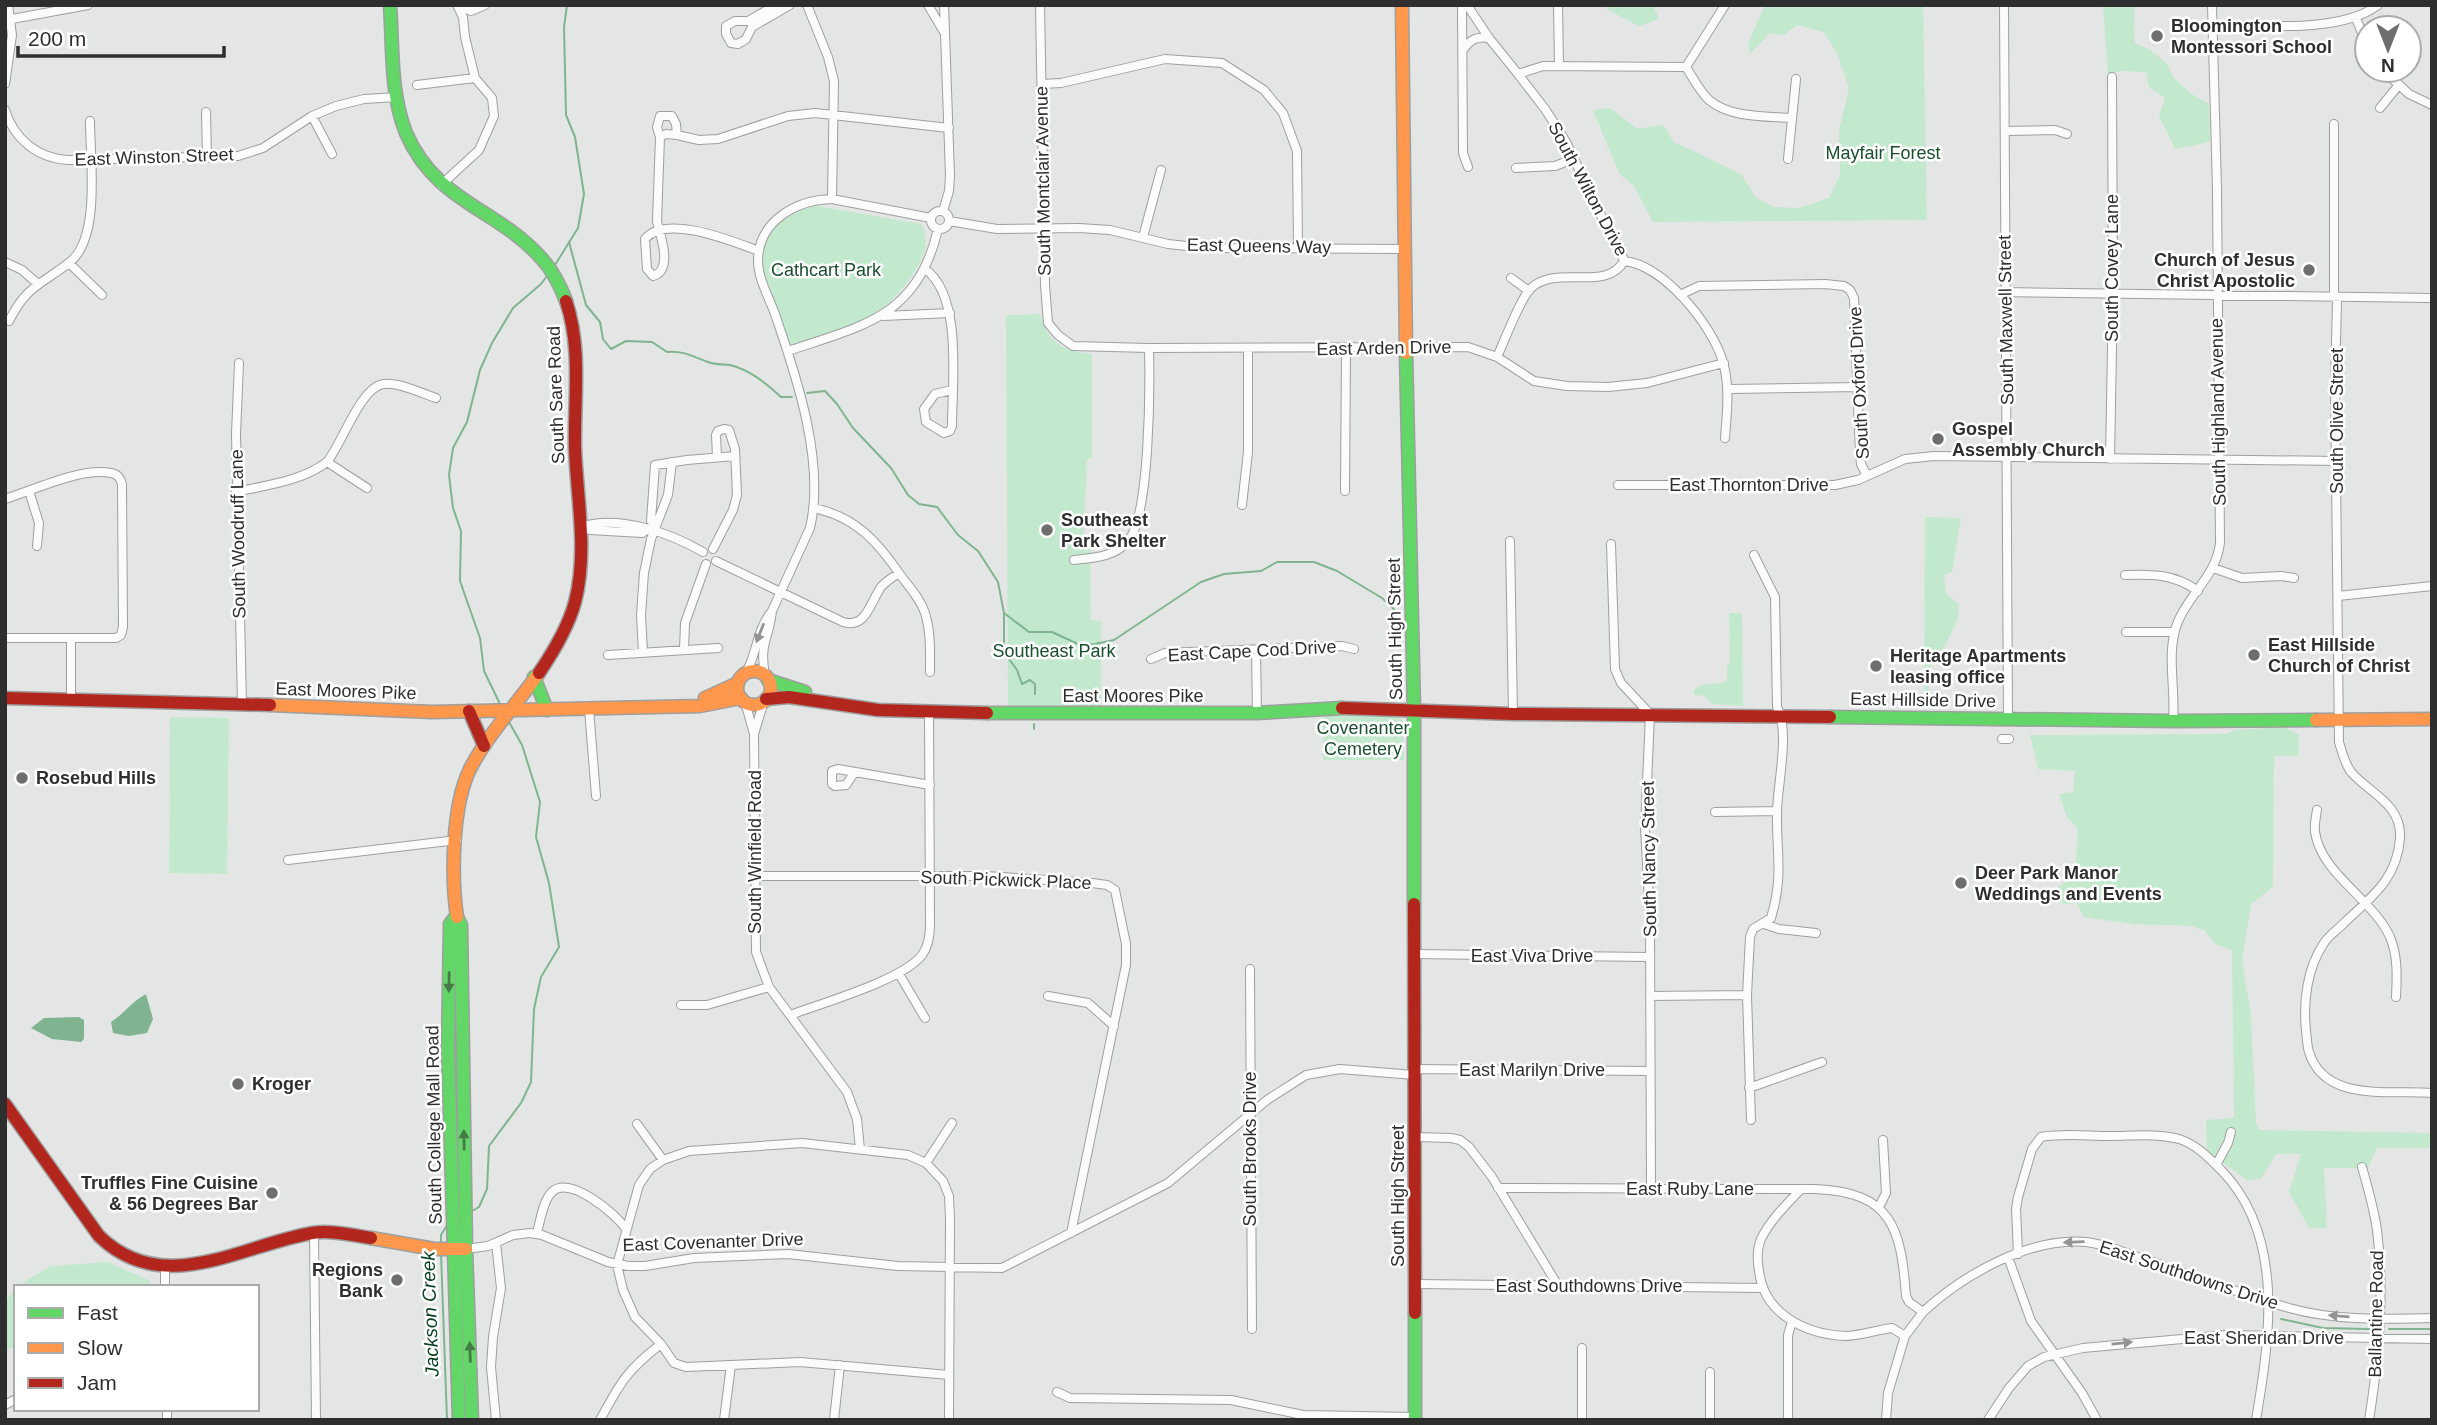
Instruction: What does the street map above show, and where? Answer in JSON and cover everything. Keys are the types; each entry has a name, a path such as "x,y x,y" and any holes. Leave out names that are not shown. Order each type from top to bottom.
{"main road":[{"name":"South Sare Road","path":"390,5 398,97 402,120 413,146 441,185 537,253 557,281 570,311 575,337 575,447 580,527 580,564 575,604 557,643 512,710"},
{"name":"South High Street","path":"1402,5 1404,249 1414,710 1415,1418"},
{"path":"758,671 767,678 770,690 765,700 753,704 743,700 738,692 742,678 758,671"},
{"path":"534,677 547,710"},
{"name":"East Moores Pike","path":"685,705 725,691 742,678"},
{"name":"East Moores Pike","path":"767,678 784,687 814,693 852,706"},
{"name":"East Moores Pike","path":"765,700 789,697 878,710 929,712 1257,713 1353,707 1414,710"},
{"name":"East Moores Pike","path":"5,698 469,711 700,706 743,700"},
{"name":"South College Mall Road","path":"472,1420 451,1249 465,1225 465,1208 450,924 456,916 459,803 464,782 484,746 512,710"},
{"name":"East Hillside Drive","path":"1414,710 1513,714 1650,713 2173,721 2432,719"},
{"path":"469,711 484,746"},
{"name":"South College Mall Road","path":"455,1048 454,1232 451,1249 459,1420"},
{"path":"5,1104 106,1243 131,1261 148,1267 182,1267 314,1233 343,1233 451,1249"},
{"path":"458,1398 471,1398"}],"street":[{"path":"5,84 12,43 12,19 8,5"},
{"path":"12,19 88,5"},
{"path":"458,5 471,10 485,5"},
{"path":"441,185 479,150 494,116 492,98 475,78 464,37 463,17 458,5"},
{"path":"776,5 766,15 749,31 746,39 738,44 731,43 726,34 726,26 735,21 744,22 766,15 790,5"},
{"path":"807,5 828,57 834,81 832,199"},
{"path":"928,5 944,32"},
{"path":"943,211 950,175 944,5"},
{"name":"South Montclair Avenue","path":"1040,5 1048,323 1073,346"},
{"path":"1464,5 1463,153 1468,167"},
{"name":"South Wilton Drive","path":"1464,5 1545,109 1566,142 1624,261 1636,263 1659,275 1680,295 1715,340 1724,363 1728,389 1726,438"},
{"path":"1558,5 1559,65"},
{"path":"1686,67 1725,5"},
{"name":"South Maxwell Street","path":"2004,5 2007,719"},
{"name":"South Highland Avenue","path":"2173,721 2174,632 2181,614 2213,568 2220,543 2217,189 2212,5"},
{"path":"2363,14 2378,5"},
{"path":"2213,24 2323,24 2353,19"},
{"path":"744,22 749,31"},
{"path":"1463,50 1468,42 1479,37 1489,38"},
{"path":"1042,84 1061,83 1165,59 1223,63 1264,90 1283,113 1297,151 1298,247"},
{"path":"1518,74 1544,66 1559,65 1686,67"},
{"path":"1686,67 1708,99 1722,108 1791,118"},
{"name":"South Covey Lane","path":"2109,459 2113,294 2112,77"},
{"path":"417,85 475,78"},
{"path":"1788,159 1796,79"},
{"path":"2380,108 2398,86 2432,105"},
{"name":"East Winston Street","path":"5,110 10,132 44,155 60,159 227,158 255,151 312,116 349,103 398,97"},
{"path":"206,112 207,158"},
{"path":"660,137 666,134 718,139 788,116 835,113 924,127 949,128"},
{"path":"312,116 332,154"},
{"path":"677,135 672,116 660,116 657,122 660,137 657,207 660,230 664,267 662,273 653,276 647,269 645,239 650,233 660,230 695,231 719,236 759,251"},
{"path":"9,321 20,300 69,263 80,250 89,231 90,121"},
{"name":"South Olive Street","path":"2334,124 2338,720 2342,755 2350,771 2379,794 2393,812 2400,834 2397,859 2388,879 2324,943 2309,977 2304,1014 2309,1053 2325,1077 2344,1087 2390,1093 2432,1093"},
{"path":"2006,131 2056,130 2067,134"},
{"path":"1516,168 1555,166 1573,159"},
{"path":"1143,237 1161,170"},
{"path":"742,678 753,658 758,637 810,528 813,509 811,442 788,351 759,273 759,251 771,225 782,214 815,199 832,199 931,218"},
{"path":"938,229 932,224 931,218 934,213 943,211"},
{"path":"938,229 947,226 949,221 948,215 943,211"},
{"name":"East Queens Way","path":"949,221 997,229 1110,230 1168,244 1205,248 1404,249"},
{"path":"788,351 843,334 882,316 899,303 925,269 938,229"},
{"path":"1497,357 1529,290 1548,279 1613,274 1624,261"},
{"path":"5,262 22,270 38,284"},
{"path":"69,263 102,295"},
{"path":"925,269 939,282 950,313 952,390 952,426 950,431 944,433 926,422 924,409 935,394 952,390"},
{"path":"1511,278 1529,290"},
{"name":"South Oxford Drive","path":"1680,295 1699,286 1736,284 1825,284 1844,286 1850,290 1854,298 1860,454 1867,476"},
{"path":"2004,292 2432,298"},
{"path":"899,303 909,314"},
{"path":"882,316 950,313"},
{"name":"East Arden Drive","path":"1073,346 1346,349 1468,347 1497,357 1534,382 1567,386 1608,387 1647,383 1724,363"},
{"path":"1074,561 1114,553 1128,542 1136,529 1148,431 1149,348"},
{"path":"1242,505 1248,452 1248,348"},
{"path":"1345,491 1346,349"},
{"name":"South Woodruff Lane","path":"239,363 236,492 242,704"},
{"path":"236,492 295,478 318,469 327,462 371,390 382,384 393,384 436,398"},
{"path":"1728,389 1856,387"},
{"path":"713,549 733,510 737,495 733,435 730,430 723,429 716,435 717,457"},
{"path":"643,653 641,615 644,573 652,529 655,465 735,456"},
{"name":"East Thornton Drive","path":"1618,485 1835,485 1867,476 1905,459 1934,456 2337,461"},
{"path":"327,462 367,488"},
{"path":"652,529 659,522 668,495 672,462"},
{"path":"5,499 88,473 112,473 119,477 122,484 124,627 121,635 116,638 5,638"},
{"path":"29,491 39,523 37,546"},
{"path":"652,493 668,495"},
{"path":"813,509 828,511 862,528 882,549 915,594 924,611 929,634 930,672"},
{"path":"580,527 632,532 652,529 703,552"},
{"path":"1510,541 1513,714"},
{"path":"1611,544 1615,669 1621,682 1650,713"},
{"path":"703,552 709,548 713,549 717,553 716,561"},
{"path":"684,650 685,623 706,564 702,557 703,552"},
{"path":"1751,1120 1747,995 1750,934 1753,929 1772,918 1779,887 1777,811 1782,715 1777,707 1776,597 1754,555"},
{"path":"706,564 716,561 842,622 857,624 866,615 880,588 899,572"},
{"path":"2213,568 2242,578 2294,578"},
{"path":"2125,575 2170,577 2188,583 2198,591"},
{"path":"2337,596 2432,586"},
{"path":"767,678 762,648 772,611"},
{"path":"2126,632 2174,632"},
{"path":"71,639 71,700"},
{"name":"East Cape Cod Drive","path":"1152,659 1165,653 1342,646 1354,649"},
{"path":"608,656 718,648"},
{"path":"1256,651 1257,713"},
{"name":"South Winfield Road","path":"743,700 754,734 755,944 769,987 847,1092 857,1119 860,1149"},
{"name":"South Winfield Road","path":"754,734 765,700"},
{"path":"589,709 596,796"},
{"path":"790,1015 898,974 917,961 927,945 931,876 929,712"},
{"name":"South Nancy Street","path":"1650,713 1645,828 1650,957 1651,1188"},
{"path":"854,773 930,785"},
{"path":"2317,810 2314,831 2321,851 2335,872 2380,919 2391,939 2396,957 2396,997"},
{"path":"1715,812 1777,811"},
{"path":"288,860 457,841"},
{"name":"South Pickwick Place","path":"755,876 931,876 1058,880 1103,884 1115,890 1118,894 1127,956 1071,1233"},
{"path":"1764,924 1779,929 1816,933"},
{"name":"East Viva Drive","path":"1414,954 1650,957"},
{"name":"South Brooks Drive","path":"1250,969 1252,1329"},
{"path":"898,974 925,1018"},
{"path":"681,1005 707,1006 769,987"},
{"path":"1650,996 1747,995"},
{"path":"1048,996 1088,1003 1114,1026"},
{"path":"1749,1088 1822,1062"},
{"name":"East Covenanter Drive","path":"537,1233 617,1265 637,1267 694,1258 788,1254 878,1264 1006,1267 1168,1183 1286,1086 1316,1072 1353,1069 1414,1072"},
{"name":"East Marilyn Drive","path":"1414,1072 1650,1071"},
{"path":"926,1163 952,1123"},
{"path":"637,1124 663,1160"},
{"path":"2216,1165 2231,1132"},
{"path":"1415,1137 1460,1140 1479,1160 1498,1188 1557,1284"},
{"path":"2018,1254 2016,1209 2032,1149 2041,1137 2171,1138 2192,1145 2237,1186 2260,1231 2269,1301 2262,1385 2256,1420"},
{"path":"1883,1140 1886,1192 1879,1207 1892,1223 1900,1248 1906,1296 1909,1302 1923,1312 1905,1336 1888,1393 1886,1420"},
{"path":"949,1375 800,1362 678,1366 633,1313 623,1290 617,1265 639,1185 650,1169 663,1160 689,1151 792,1143 908,1156 926,1163 943,1181 949,1196 950,1267 949,1420"},
{"name":"Ballantine Road","path":"2362,1167 2377,1229 2380,1319 2369,1420"},
{"path":"451,1249 496,1243 518,1234 537,1233 549,1195 555,1189 562,1188 575,1190 595,1200 612,1212 626,1228"},
{"name":"East Ruby Lane","path":"1498,1188 1829,1189 1867,1199 1879,1207"},
{"path":"1801,1189 1772,1222 1760,1241 1758,1263 1762,1288 1774,1307 1792,1322 1841,1336 1892,1328 1905,1336"},
{"path":"314,1233 316,1420"},
{"name":"East Southdowns Drive","path":"1923,1312 1958,1282 2008,1257 2060,1243 2089,1242 2269,1301 2323,1315 2380,1319 2432,1318"},
{"path":"496,1243 501,1288 491,1367 496,1420"},
{"path":"2008,1257 2031,1321 2098,1420"},
{"path":"165,1269 165,1285"},
{"name":"East Southdowns Drive","path":"1416,1284 1762,1288"},
{"path":"1788,1420 1788,1335 1792,1322"},
{"name":"East Sheridan Drive","path":"1988,1420 2023,1371 2036,1360 2098,1346 2189,1337 2266,1335 2432,1339"},
{"path":"600,1420 621,1380 661,1344"},
{"path":"1582,1348 1582,1420"},
{"path":"724,1420 731,1365"},
{"path":"834,1420 840,1365"},
{"path":"1710,1372 1710,1420"},
{"path":"1057,1392 1070,1398 1240,1400 1303,1415 1415,1418"}],"green space":[{"path":"1606,5 1653,5 1659,19 1639,26 1608,10"},
{"name":"Mayfair Forest","path":"1765,5 1923,5 1927,220 1653,222 1634,186 1619,173 1593,110 1610,108 1637,129 1663,125 1674,142 1741,174 1756,198 1774,207 1799,208 1829,198 1840,175 1839,131 1849,88 1838,55 1824,32 1797,25 1784,35 1770,33 1749,54 1749,41"},
{"path":"2103,5 2134,5 2135,43 2152,51 2168,65 2173,77 2190,93 2209,104 2210,142 2175,149 2159,116 2165,98 2149,87 2146,72 2120,71 2108,75"},
{"name":"Cathcart Park","path":"817,206 921,224 925,235 924,253 903,287 876,313 845,328 789,345 762,282 759,261 761,249 773,228 783,220"},
{"name":"Southeast Park","path":"1040,314 1043,324 1058,344 1073,351 1092,354 1092,458 1087,460 1083,547 1090,549 1091,620 1101,621 1101,709 1008,706 1006,315"},
{"path":"1925,517 1961,518 1952,572 1944,575 1946,594 1959,604 1957,620 1946,644 1930,667 1928,712 1924,708"},
{"path":"1729,613 1742,613 1743,706 1712,704 1705,696 1694,695 1694,690 1698,687 1727,680 1727,665 1730,663"},
{"name":"Covenanter Cemetery","path":"1323,716 1397,716 1403,721 1404,760 1323,760"},
{"path":"170,717 229,718 227,874 169,873"},
{"path":"2284,727 2299,735 2298,756 2274,756 2273,887 2251,904 2242,959 2251,1016 2256,1122 2259,1130 2432,1133 2432,1148 2377,1148 2368,1168 2324,1168 2327,1228 2309,1228 2289,1192 2301,1154 2276,1154 2261,1179 2247,1180 2207,1151 2206,1120 2234,1118 2232,950 2215,944 2204,930 2191,926 2134,924 2083,917 2077,903 2063,904 2053,891 2075,875 2078,829 2067,817 2059,794 2073,792 2075,771 2038,769 2030,735 2226,734 2235,730"},
{"path":"108,1262 150,1281 150,1285 19,1285 51,1266"},
{"path":"14,1289 14,1348 5,1350 5,1308"}],"shaded area":[{"path":"146,994 153,1019 147,1033 129,1036 113,1033 111,1022"},
{"path":"79,1017 84,1020 84,1039 81,1042 52,1039 31,1028 44,1018"}],"waterway":[{"name":"Jackson Creek","path":"555,265 578,228 584,194 575,137 566,115 564,27 567,5"},
{"path":"569,242 586,305 600,322 603,339 611,349 626,341 652,342 667,352 683,353 711,363 737,367 757,378 781,397 792,397"},
{"name":"Jackson Creek","path":"500,704 484,671 480,638 460,581 461,531 453,508 449,475 453,448 467,422 480,370 492,343 513,308 547,276"},
{"path":"807,393 825,391 853,428 891,468 908,495 919,504 937,507 958,535 978,551 998,582 1004,613 1004,652 1017,670 1022,684 1030,680 1035,684 1035,694"},
{"path":"1004,613 1029,632 1052,632 1080,645 1095,644 1114,640 1201,582 1224,574 1261,571 1277,562 1314,562 1337,571 1382,598 1401,616"},
{"name":"Jackson Creek","path":"472,1211 479,1207 487,1189 489,1146 521,1103 531,1082 534,1009 541,977 559,947 549,883 536,837 540,802 522,745 509,722"},
{"path":"1034,724 1034,729"},
{"name":"Jackson Creek","path":"441,1244 441,1235 446,1227"},
{"name":"Jackson Creek","path":"441,1253 447,1420"},
{"path":"2281,1319 2323,1328 2369,1329"},
{"path":"2389,1329 2432,1329"}],"traffic: fast":[{"path":"390,5 397,102 406,133 419,156 451,190 525,242 550,268 566,301"},
{"path":"1406,353 1414,711 1414,904"},
{"path":"534,677 547,710"},
{"path":"768,680 805,692"},
{"path":"987,713 1257,713 1342,708"},
{"path":"1830,717 2316,720"},
{"path":"456,916 450,924 448,1048 459,1420"},
{"path":"457,917 461,925 466,1249 472,1420"},
{"path":"1415,1313 1415,1420"}],"traffic: slow":[{"path":"1402,5 1406,353"},
{"path":"754,671 766,676 771,688 766,700 754,705 742,700 737,688 742,676 754,671"},
{"path":"457,917 454,842 464,784 485,744 539,673"},
{"path":"705,698 738,683"},
{"path":"270,705 432,712 700,706 741,698"},
{"path":"2316,720 2432,719"},
{"path":"371,1238 434,1249 466,1249"}],"traffic: jam":[{"path":"539,673 569,621 581,564 575,448 576,355 566,301"},
{"path":"766,699 789,697 878,710 987,713"},
{"path":"5,698 270,705"},
{"path":"1342,708 1513,714 1830,717"},
{"path":"469,711 484,746"},
{"path":"1414,904 1415,1313"},
{"path":"5,1104 99,1236 124,1254 149,1264 175,1266 202,1263 319,1232 371,1238"}],"place":[{"name":"Bloomington Montessori School","path":"2157,36"},
{"name":"Church of Jesus Christ Apostolic","path":"2309,270"},
{"name":"Gospel Assembly Church","path":"1938,439"},
{"name":"Southeast Park Shelter","path":"1047,530"},
{"name":"East Hillside Church of Christ","path":"2254,655"},
{"name":"Heritage Apartments leasing office","path":"1876,666"},
{"name":"Rosebud Hills","path":"22,778"},
{"name":"Deer Park Manor Weddings and Events","path":"1961,883"},
{"name":"Kroger","path":"238,1084"},
{"name":"Truffles Fine Cuisine & 56 Degrees Bar","path":"272,1193"},
{"name":"Regions Bank","path":"397,1280"}]}
